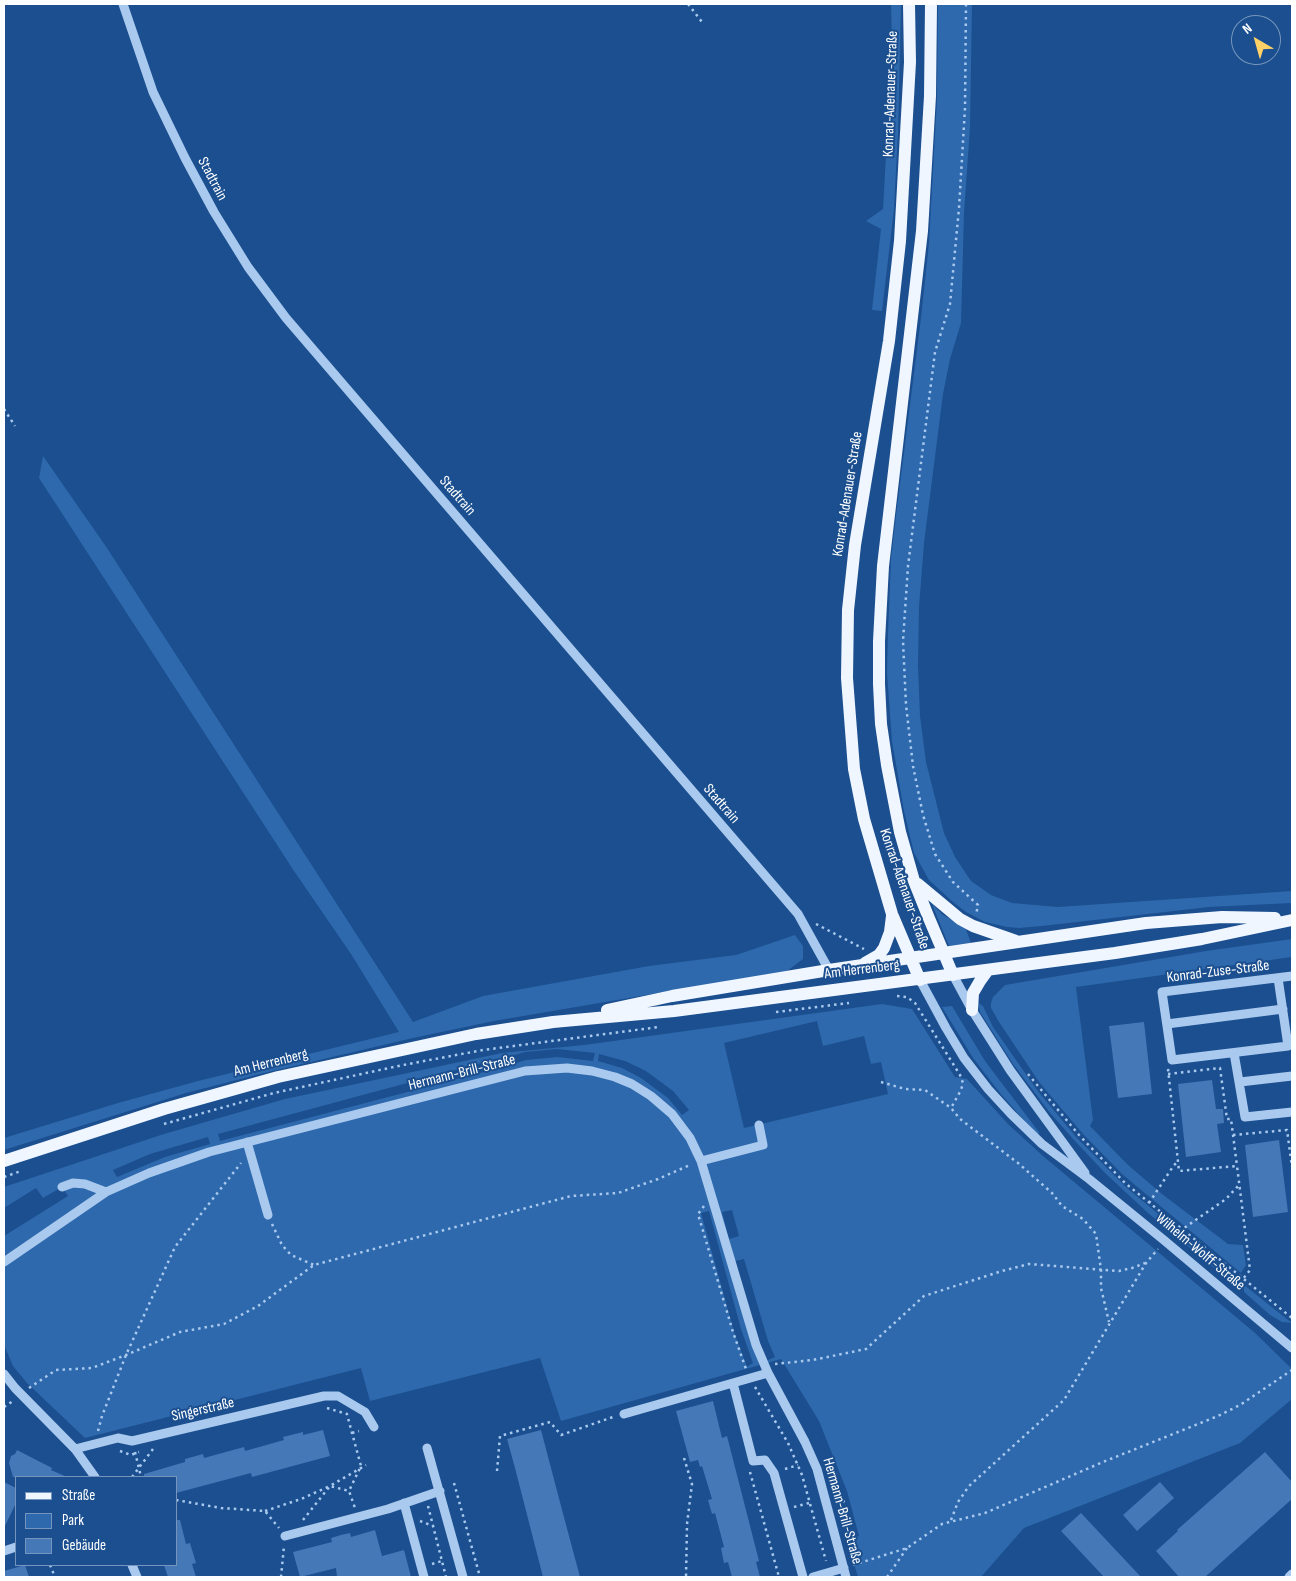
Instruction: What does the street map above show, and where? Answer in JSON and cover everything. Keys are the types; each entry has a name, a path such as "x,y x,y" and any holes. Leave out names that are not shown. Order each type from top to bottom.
{"main road":[{"name":"Konrad-Adenauer-Straße","path":"909,4 910,62 900,241 888,342 855,545 848,610 847,678 854,769 869,840 892,914 920,980"},
{"name":"Konrad-Adenauer-Straße","path":"931,4 930,96 922,231 886,534 879,641 879,684 881,724 900,832 914,881 953,975"},
{"path":"914,881 942,906 973,926 1018,942"},
{"path":"858,966 871,960 884,948 890,932 892,914"},
{"name":"Am Herrenberg","path":"4,1161 164,1109 278,1077 476,1034 553,1022 672,996 829,970 1180,919 1222,917 1292,919"},
{"name":"Am Herrenberg","path":"553,1022 674,1011 920,980 1193,940 1292,919"},
{"path":"972,1010 973,993 988,970"}],"street":[{"name":"Stadtrain","path":"123,4 157,100 210,204 248,267 286,318 798,914 829,970"},
{"name":"Wilhelm-Wolff-Straße","path":"953,975 972,1010 1010,1070 1089,1179"},
{"path":"1278,978 1292,976"},
{"name":"Konrad-Zuse-Straße","path":"1278,978 1288,1046 1172,1060 1162,992 1278,978"},
{"name":"Wilhelm-Wolff-Straße","path":"920,980 964,1058 988,1089 1011,1114 1042,1144 1089,1179 1290,1342"},
{"path":"1167,1024 1283,1009"},
{"path":"1234,1053 1244,1117 1292,1112"},
{"name":"Hermann-Brill-Straße","path":"4,1262 106,1192 149,1173 209,1152 525,1071 567,1068 592,1072 632,1084 651,1096 672,1114 690,1138 701,1161 756,1345 766,1369 818,1469 845,1573"},
{"path":"1240,1082 1292,1076"},
{"path":"701,1161 763,1145 759,1125"},
{"path":"247,1142 268,1215"},
{"path":"62,1186 73,1183 85,1184 106,1192"},
{"path":"624,1414 750,1378 766,1369"},
{"path":"4,1374 75,1449 94,1476"},
{"path":"733,1383 753,1461 765,1460 774,1473 803,1577"},
{"name":"Singerstraße","path":"75,1449 118,1438 132,1441 324,1396 338,1396 365,1412 374,1427"},
{"path":"427,1448 463,1577"},
{"path":"285,1536 404,1503 440,1490"},
{"path":"404,1503 424,1577"},
{"path":"813,1577 829,1573 845,1573"},
{"path":"1289,1577 1292,1574"}],"path":[{"path":"688,4 702,22"},
{"path":"966,4 966,108 950,304 935,352 908,566 903,641 906,706 913,766 923,815 934,854 953,882 978,905 973,926"},
{"path":"4,409 15,426"},
{"path":"798,914 868,951"},
{"path":"892,997 907,997 915,1003 960,1075 963,1083 951,1108"},
{"path":"774,1012 850,1002"},
{"path":"915,1003 932,1003"},
{"path":"158,1126 274,1093 403,1065 483,1050 666,1026"},
{"path":"1172,1060 1167,1060 1180,1171 1237,1166"},
{"path":"1168,1074 1220,1068 1227,1119 1231,1119 1250,1270 1244,1279"},
{"path":"1026,1071 1054,1106 1124,1182 1292,1318"},
{"path":"881,1082 905,1088 925,1090 951,1108 960,1118 1018,1164 1052,1193 1062,1206 1083,1219 1096,1234 1101,1270 1101,1288 1109,1323"},
{"path":"1233,1135 1287,1130 1292,1124"},
{"path":"1287,1130 1292,1167"},
{"path":"133,1476 153,1449 130,1455 96,1444 102,1416 126,1355 175,1247 250,1152"},
{"path":"21,1394 56,1370 92,1368 180,1332 224,1324 258,1306 314,1265 571,1196 618,1193 701,1161"},
{"path":"1150,1203 1174,1165 1178,1162"},
{"path":"4,1177 28,1168"},
{"path":"951,1520 958,1502 969,1486 1064,1400 1146,1263 1165,1241 1226,1199 1240,1184"},
{"path":"712,1196 698,1214 732,1332 750,1378 784,1436 798,1465 829,1573"},
{"path":"268,1215 286,1250 291,1255 314,1265"},
{"path":"766,1369 866,1348 924,1296 1002,1271 1029,1264 1118,1270 1146,1263"},
{"path":"845,1573 907,1548 951,1520 985,1513 1102,1462 1218,1416 1240,1405 1292,1370"},
{"path":"4,1407 13,1401"},
{"path":"323,1407 347,1414 361,1466 349,1491 357,1516"},
{"path":"497,1471 500,1436 550,1422 561,1435 624,1414"},
{"path":"352,1433 359,1431"},
{"path":"132,1441 141,1476"},
{"path":"684,1458 692,1484 687,1524 686,1577"},
{"path":"753,1461 749,1468 779,1577"},
{"path":"178,1500 221,1508 265,1511 301,1499 330,1486 361,1466 366,1465"},
{"path":"774,1473 798,1465"},
{"path":"454,1483 480,1577"},
{"path":"330,1486 349,1491"},
{"path":"297,1532 296,1528 330,1486"},
{"path":"425,1496 446,1577"},
{"path":"785,1510 809,1503"},
{"path":"265,1511 285,1536 281,1577"},
{"path":"887,1577 907,1548"}],"green space":[{"path":"891,4 901,4 898,133 894,209 882,311 872,310 881,229 866,221 883,209 892,47"},
{"path":"938,4 972,4 970,128 964,213 961,323 950,359 943,394 924,543 919,607 918,665 920,716 926,762 944,833 955,857 971,881 991,895 1012,903 1058,907 1292,891 1292,903 1209,907 1042,926 1007,927 985,922 966,912 953,902 929,880 914,853 904,811 892,741 887,673 888,635 891,559 929,243 937,99"},
{"path":"43,456 107,548 413,1022 483,996 649,966 736,955 795,935 803,946 803,959 787,971 494,1021 264,1073 186,1093 4,1150 4,1138 118,1103 198,1081 399,1032 351,954 294,871 39,478"},
{"path":"932,904 943,915 965,927 971,943 949,946"},
{"path":"1292,939 1292,957 1076,987 1093,1120 1090,1126 1128,1165 1162,1194 1228,1244 1243,1245 1246,1265 1241,1273 1123,1175 1083,1134 1039,1082 999,1022 991,1008 991,1003 993,997 1005,985 1206,951"},
{"path":"978,1003 983,1006 993,1027 1037,1090 1077,1138 1127,1188 1237,1279 1236,1281 1230,1281 1148,1213 1105,1173 1074,1140 1050,1113 1013,1064 980,1012"},
{"path":"882,1004 912,1009 955,1077 967,1079 1008,1124 1043,1156 1254,1332 1292,1369 1292,1399 1240,1443 1024,1528 981,1577 858,1577 847,1541 859,1536 847,1491 819,1421 781,1359 561,1421 540,1358 370,1401 361,1368 85,1438 27,1383 13,1366 4,1345 4,1236 68,1196 62,1187 43,1198 36,1188 4,1208 4,1187 164,1134 285,1099 502,1053 584,1045","holes":["817,1021 823,1046 864,1036 871,1064 881,1062 888,1094 744,1128 724,1043","557,1049 595,1053 593,1061 557,1057 526,1060 513,1064 511,1056 525,1052","599,1054 625,1061 646,1071 673,1091 689,1110 682,1115 668,1098 641,1078 622,1068 598,1061","500,1058 503,1067 220,1141 218,1134","208,1137 210,1144 165,1157 117,1177 113,1170 150,1154","732,1210 739,1236 729,1239 722,1212","709,1211 741,1329 753,1363 747,1367 734,1332 701,1213","744,1259 768,1341 775,1357 766,1361 759,1345 735,1261"]},
{"path":"952,1006 985,1061 1039,1132 1039,1135 1036,1134 1000,1093 973,1058 942,1007"},
{"path":"1244,1285 1292,1323 1282,1322 1270,1315 1244,1292"}],"building":[{"path":"1144,1022 1152,1094 1118,1098 1109,1026"},
{"path":"1212,1080 1216,1109 1223,1109 1224,1123 1217,1124 1221,1152 1186,1157 1178,1084"},
{"path":"1279,1140 1288,1212 1253,1217 1245,1145"},
{"path":"713,1401 722,1438 727,1436 759,1561 756,1562 760,1577 732,1577 728,1562 724,1563 721,1548 724,1547 715,1513 712,1514 708,1500 712,1499 702,1466 700,1467 698,1460 690,1462 676,1411"},
{"path":"323,1430 330,1456 252,1477 251,1473 178,1492 178,1476 144,1476 144,1474 185,1462 185,1459 203,1454 204,1458 244,1447 245,1451 284,1440 283,1437 303,1432 303,1435"},
{"path":"541,1430 580,1577 543,1577 507,1439"},
{"path":"17,1450 65,1476 13,1477 9,1463 11,1456"},
{"path":"1265,1452 1292,1482 1292,1499 1205,1577 1179,1577 1156,1551"},
{"path":"4,1482 15,1488 15,1505 4,1528"},
{"path":"1160,1482 1174,1498 1137,1531 1123,1515"},
{"path":"1081,1513 1141,1577 1104,1577 1061,1531"},
{"path":"178,1520 180,1520 186,1544 190,1543 196,1563 192,1564 196,1577 168,1577 164,1566 178,1566"},
{"path":"375,1530 382,1556 404,1550 411,1577 337,1577 336,1568 300,1577 293,1552 332,1542 331,1538 341,1535 350,1533 351,1537"},
{"path":"25,1566 29,1577 4,1577 4,1571"}]}
